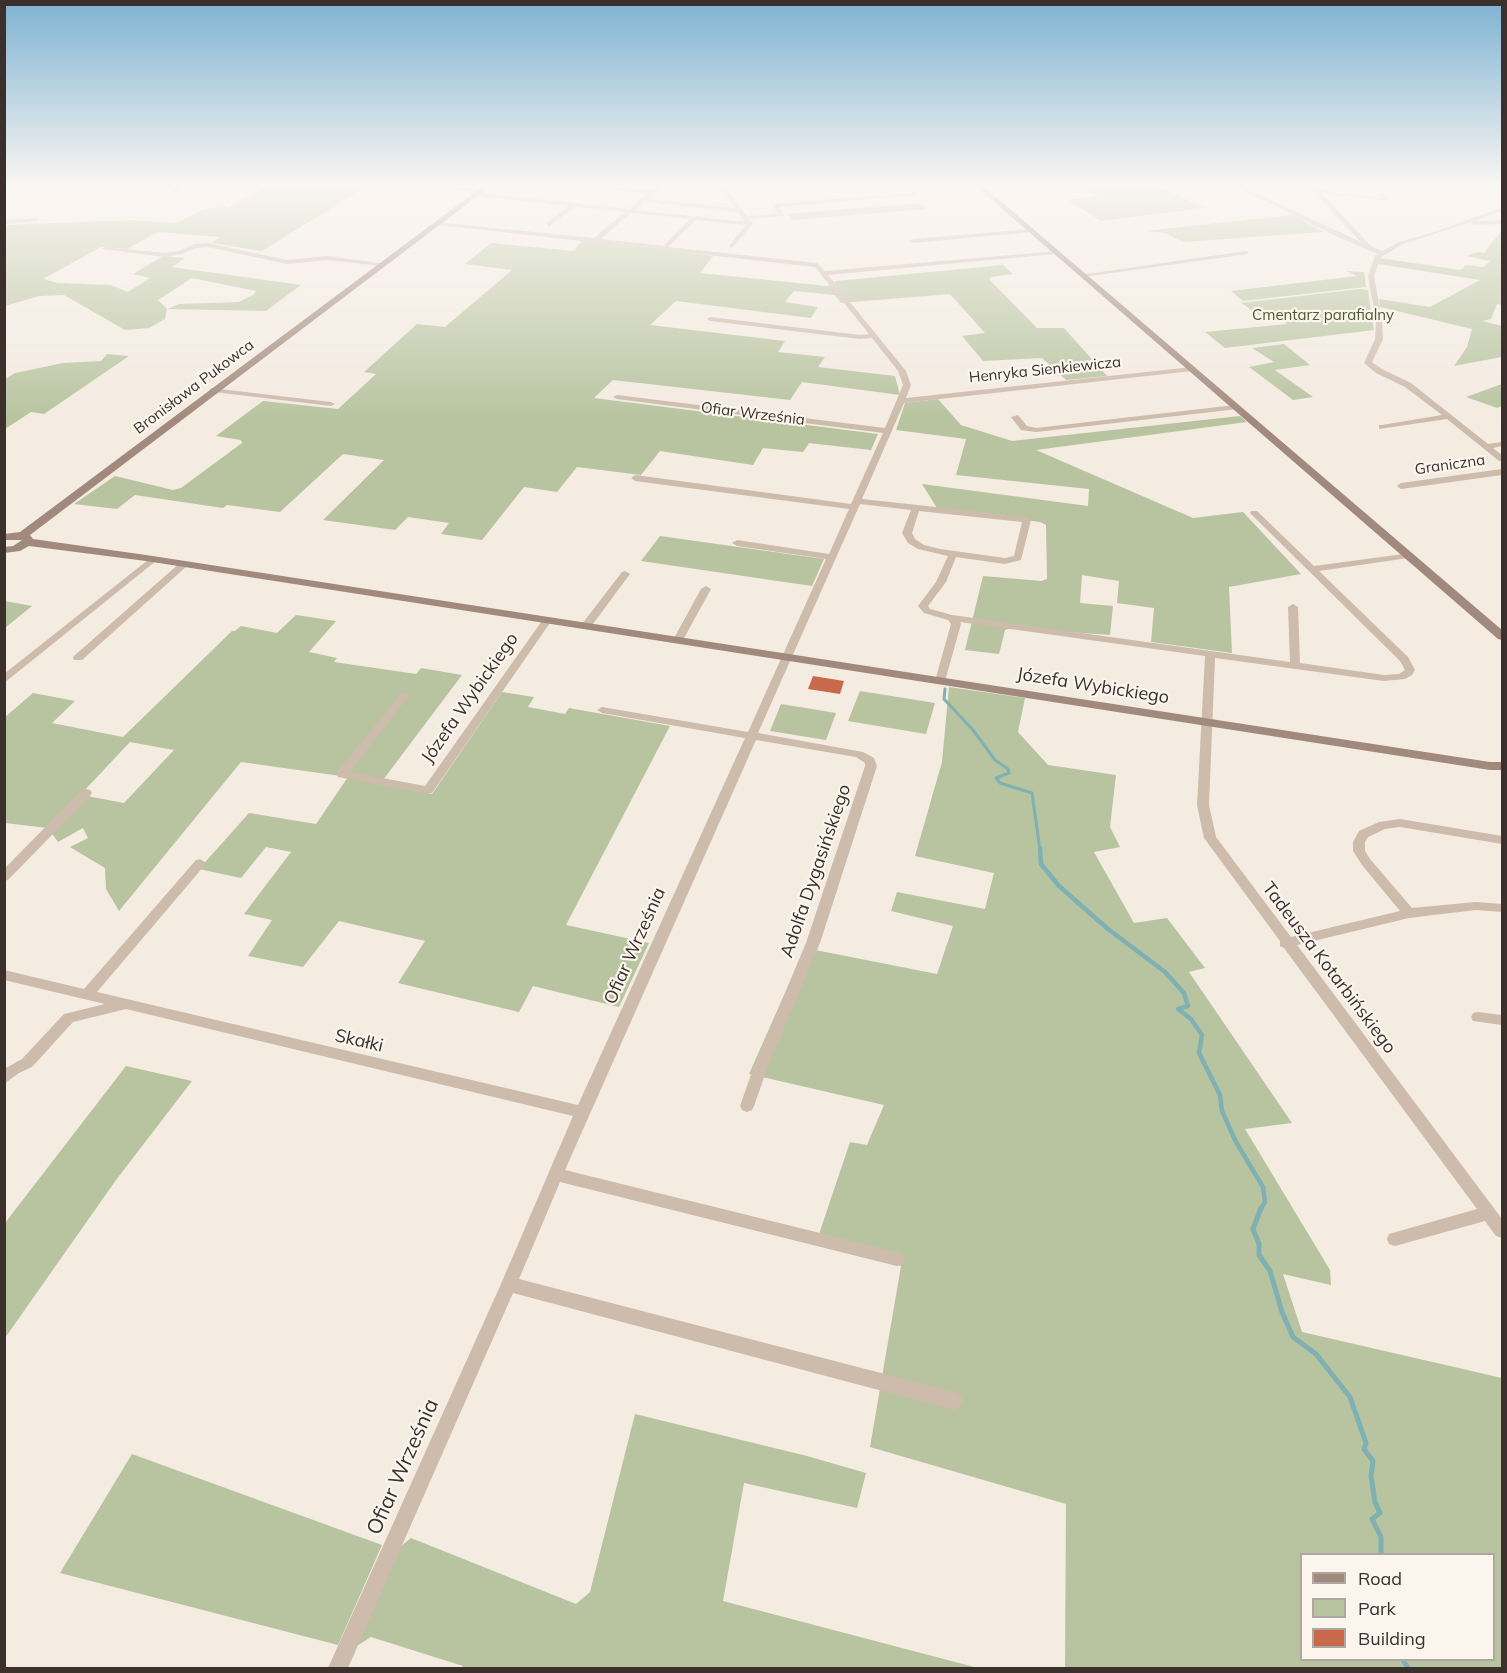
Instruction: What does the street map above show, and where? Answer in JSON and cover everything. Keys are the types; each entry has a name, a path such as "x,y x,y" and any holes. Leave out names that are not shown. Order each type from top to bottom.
{"street":[{"name":"Bronisława Pukowca","path":"25,538 214,390 383,264"},
{"path":"811,264 817,265 824,273 923,264"},
{"path":"1071,264 1503,636"},
{"path":"1083,274 1160,264"},
{"name":"Graniczna","path":"1375,264 1371,276 1379,321 1379,339 1368,363 1408,385 1446,417 1503,459"},
{"name":"Ofiar Września","path":"338,1668 557,1175 582,1112 907,385 902,371 824,273"},
{"path":"710,319 860,337 873,336"},
{"name":"Henryka Sienkiewicza","path":"901,401 1192,369"},
{"path":"214,390 331,404"},
{"name":"Ofiar Września","path":"617,397 888,431"},
{"path":"1015,417 1024,428 1036,430 1235,407"},
{"path":"1382,427 1446,417"},
{"name":"Graniczna","path":"1487,447 1503,444"},
{"name":"Graniczna","path":"1401,486 1503,472"},
{"path":"635,478 854,504 916,508 1027,520 1018,558 1013,561 953,554 921,547 911,541 907,533 916,508"},
{"path":"953,554 940,582 923,609 951,618 1384,678 1401,677 1410,670 1404,659 1254,513"},
{"path":"4,537 25,538"},
{"path":"4,550 16,549 25,538"},
{"name":"Józefa Wybickiego","path":"25,538 1490,766 1503,766"},
{"path":"737,543 832,557"},
{"path":"1313,569 1408,555"},
{"path":"4,680 153,559"},
{"path":"78,658 184,564"},
{"path":"586,626 625,574"},
{"path":"678,640 706,589"},
{"path":"1293,607 1295,665"},
{"path":"940,681 956,624 951,618"},
{"name":"Józefa Wybickiego","path":"405,695 342,774 428,790 547,620"},
{"name":"Tadeusza Kotarbińskiego","path":"1209,654 1203,805 1210,838 1286,943 1503,1231"},
{"path":"602,710 752,735"},
{"name":"Adolfa Dygasińskiego","path":"747,1106 759,1069 813,943 839,859 872,766 870,761 859,754 752,735"},
{"path":"4,877 86,793"},
{"path":"1409,914 1359,851 1359,842 1363,834 1383,825 1400,823 1503,840"},
{"path":"87,995 200,863"},
{"path":"1286,943 1409,914 1476,906 1503,908"},
{"name":"Skałki","path":"4,975 582,1112"},
{"name":"Skałki","path":"4,1078 27,1063 69,1018 127,1004"},
{"path":"1478,1017 1503,1020"},
{"path":"557,1175 897,1259"},
{"path":"1395,1239 1488,1213"},
{"path":"509,1284 954,1401"}],"green space":[{"path":"4,264 70,264 43,279 58,283 111,285 128,292 150,278 133,274 150,264 176,264 172,267 301,285 266,311 167,309 165,319 149,328 125,330 64,295 39,296 5,306","holes":["192,278 256,291 239,302 179,304 167,309 158,300"]},
{"path":"466,264 707,264 700,273 827,286 836,281 1003,265 1013,274 989,279 1037,328 1064,328 1107,376 1066,380 1042,358 983,361 962,336 985,333 950,294 841,303 835,295 794,291 785,302 818,307 811,318 676,301 650,325 785,341 778,352 825,357 818,367 895,376 900,395 802,382 790,400 613,380 594,398 878,434 871,450 809,443 803,452 763,448 753,465 660,451 641,475 577,467 557,492 524,487 482,540 441,534 449,523 408,517 395,530 323,520 384,460 343,454 280,512 227,505 223,508 135,495 117,509 74,504 115,476 173,490 181,488 242,443 241,440 216,436 263,401 338,409 376,374 364,372 417,324 445,327 512,270"},
{"path":"1378,264 1421,264 1461,270 1466,265 1483,267 1486,264 1502,264 1502,305 1497,304 1491,319 1482,321 1502,326 1502,357 1454,366 1467,347 1472,329 1380,307 1379,299 1430,307 1480,280"},
{"path":"1346,271 1364,272 1366,287 1243,301 1231,291 1357,276"},
{"name":"Cmentarz parafialny","path":"1360,289 1368,290 1374,330 1225,348 1205,332 1287,324 1274,314 1259,315 1241,303"},
{"path":"1284,344 1310,365 1275,370 1313,397 1293,400 1249,367 1274,362 1252,348"},
{"path":"107,354 129,356 44,414 31,412 5,429 5,379 15,373 63,363 101,361"},
{"path":"1502,384 1502,406 1497,408 1466,397"},
{"path":"938,399 961,425 1012,441 1240,416 1247,422 1036,450 1193,518 1243,512 1301,574 1229,587 1232,653 1151,642 1154,608 1117,603 1119,581 1082,575 1080,603 1113,606 1110,635 1012,628 1005,630 999,654 965,650 983,576 1041,581 1047,579 1046,525 1040,522 937,508 922,484 1088,506 1089,489 956,475 966,439 896,430 905,403"},
{"path":"660,536 824,559 812,586 641,561"},
{"path":"5,601 32,606 5,628"},
{"path":"296,615 336,621 309,652 337,658 334,662 416,674 421,668 462,675 380,784 432,794 502,692 534,697 528,707 565,714 569,708 670,726 566,925 649,943 619,1007 533,986 519,1012 398,983 425,941 339,921 303,967 248,956 272,920 244,914 291,852 266,847 241,878 199,869 249,813 316,824 348,777 241,762 119,911 106,889 105,868 70,847 88,838 83,828 58,842 48,828 5,823 4,718 33,693 75,701 52,723 123,737 232,631 241,626 277,633","holes":["130,742 174,750 124,803 87,796 84,791"]},
{"path":"949,687 1025,698 1018,732 1048,765 1116,775 1110,827 1120,847 1094,852 1134,923 1167,918 1205,968 1189,972 1292,1123 1245,1129 1330,1270 1331,1285 1283,1274 1302,1332 1502,1378 1502,1668 1065,1668 1066,1504 870,1447 901,1266 816,1243 850,1142 867,1145 884,1105 749,1074 805,948 937,974 953,926 891,911 897,892 985,909 994,873 915,856 942,762"},
{"path":"860,691 935,703 926,734 848,721"},
{"path":"781,704 836,713 826,740 770,731"},
{"path":"126,1066 192,1081 116,1180 5,1338 5,1223"},
{"path":"635,1414 807,1456 866,1473 857,1508 744,1483 723,1601 978,1668 462,1668 463,1666 371,1637 352,1649 396,1550 411,1538 576,1604 590,1592"},
{"path":"132,1454 382,1545 338,1645 60,1573"}],"building":[{"path":"813,676 844,681 840,694 808,689"}],"waterway":[{"path":"945,689 944,699 973,730 995,760 1008,769 1009,773 996,778 1000,783 1032,793 1040,850"},
{"path":"1040,848 1041,864 1059,886 1108,929 1165,972 1184,993 1188,1006 1178,1009 1191,1019 1202,1035 1199,1053 1220,1095 1222,1111 1236,1142 1263,1187 1265,1202 1261,1209"},
{"path":"1261,1209 1253,1229 1259,1244 1259,1255 1270,1271 1282,1312 1293,1337 1316,1354 1350,1397 1366,1443 1364,1449 1373,1461 1371,1476 1375,1502 1380,1513 1372,1519 1381,1537 1381,1553"},
{"path":"1404,1661 1408,1668"}]}
